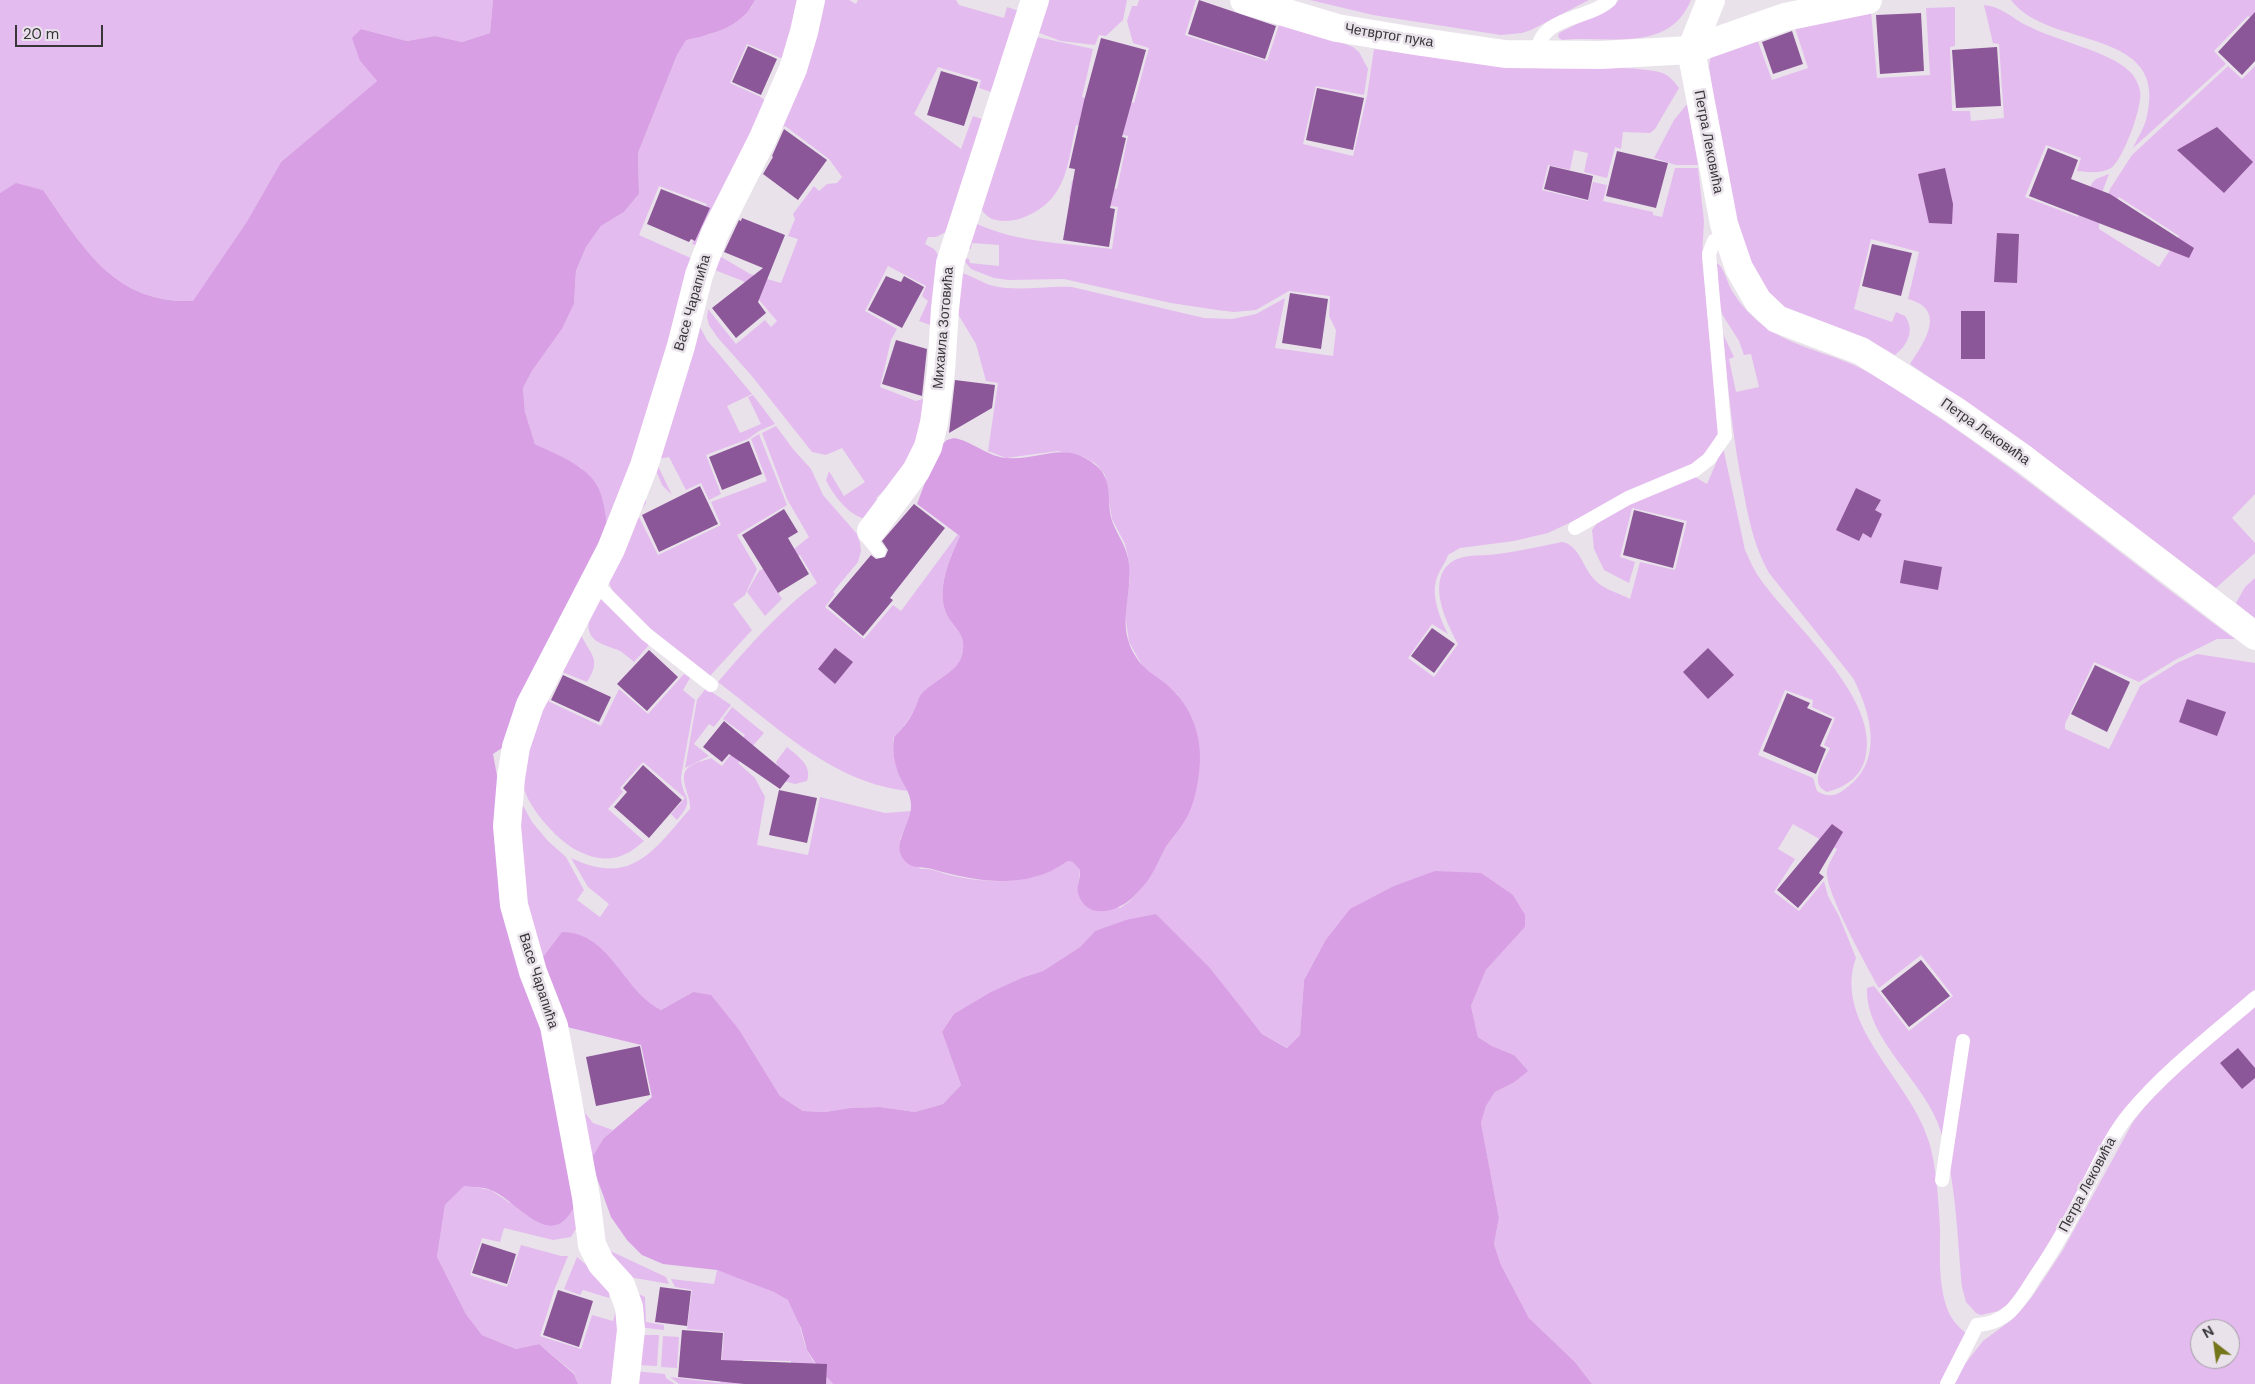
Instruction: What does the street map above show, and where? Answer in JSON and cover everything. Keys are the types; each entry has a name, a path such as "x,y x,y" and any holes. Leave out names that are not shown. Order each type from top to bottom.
{"street":[{"name":"Васе Чарапића","path":"625,1384 631,1330 629,1307 621,1286 601,1263 592,1245 586,1197 554,1026 533,972 514,905 507,826 511,778 516,747 530,706 611,549 644,466 681,346 699,274 715,233 762,140 792,69 804,32 811,0"},
{"name":"Михаила Зотовића","path":"875,541 928,447 934,423 941,371 950,263 1035,0"},
{"name":"Четвртог пука","path":"1244,0 1337,28 1487,51 1601,55 1691,50 1785,17 1868,0"},
{"path":"1691,50 1711,0"},
{"name":"Петра Лековића","path":"1691,50 1727,234 1739,268 1758,301 1777,319 1861,351 1953,408 2024,459 2255,636"}],"lane":[{"path":"1537,54 1539,41 1552,26 1610,0"},
{"path":"1576,528 1621,502 1695,470 1709,459 1725,436 1709,254 1714,241 1727,234"},
{"path":"594,582 646,634 711,685"},
{"name":"Петра Лековића","path":"1947,1384 1977,1325 1991,1324 2005,1318 2050,1256 2108,1145 2129,1114 2167,1074 2255,998"},
{"path":"1942,1180 1963,1041"}],"shaded area":[{"path":"0,0 493,0 490,33 462,42 435,36 407,41 361,29 360,61 377,81 281,162 246,223 194,301 166,299 142,293 122,282 87,251 43,190 16,184 0,193"},
{"path":"493,0 755,0 743,17 735,23 716,32 686,40 677,55 638,153 639,194 624,212 601,226 586,247 576,271 574,304 562,329 532,371 523,388 525,412 535,444 577,465 591,477 599,490 605,509 608,537 505,746 493,754 576,1203 567,1218 557,1225 546,1225 525,1214 491,1190 464,1186 445,1205 437,1257 466,1314 482,1335 516,1349 539,1344 574,1374 578,1384 0,1384 0,193 16,183 43,190 87,251 103,268 121,282 142,293 166,299 193,301 246,223 281,162 377,81 360,61 352,38 361,29 407,41 435,36 462,42 490,33"},
{"path":"755,0 803,0 788,61 747,44 730,83 759,96 770,104 701,247 692,244 707,204 659,186 639,235 695,260 608,537 582,468 535,444 525,412 523,388 532,371 562,329 574,304 576,271 586,247 601,226 624,212 639,194 638,153 677,55 686,39 711,34 751,8"},
{"path":"824,0 849,0 856,4 858,0 956,0 959,5 1004,18 1007,7 1022,12 997,94 979,88 981,80 938,67 914,114 961,149 973,116 988,121 946,232 936,237 928,237 925,244 934,249 941,259 933,326 919,321 928,301 922,296 926,286 888,266 865,311 897,329 891,340 880,387 916,401 933,396 920,443 893,482 876,498 883,507 866,519 854,514 842,504 826,480 829,471 844,496 865,482 842,448 826,455 812,452 751,375 718,338 709,325 707,317 708,309 736,344 765,320 771,327 777,321 743,281 712,269 718,255 750,274 781,283 798,239 788,236 795,219 793,214 814,186 819,191 827,184 837,183 842,177 829,159 785,126 777,130"},
{"path":"1043,0 1127,0 1123,20 1106,36 1099,35 1095,45 1061,41 1034,31"},
{"path":"1139,0 1196,0 1185,35 1267,61 1279,25 1353,47 1359,52 1368,69 1364,95 1316,86 1303,144 1353,156 1367,96 1374,49 1517,67 1630,68 1665,74 1679,88 1655,129 1650,133 1623,132 1621,149 1615,147 1607,178 1584,172 1588,153 1574,150 1570,170 1548,165 1542,190 1588,201 1593,182 1607,185 1603,201 1653,212 1653,215 1662,217 1675,168 1698,168 1704,221 1702,258 1719,433 1714,447 1694,464 1548,533 1514,541 1460,548 1448,555 1436,580 1435,596 1441,620 1448,634 1432,624 1408,658 1434,677 1458,644 1443,612 1440,599 1439,587 1441,576 1447,566 1462,557 1493,555 1562,542 1568,544 1577,552 1598,583 1630,599 1640,562 1675,570 1687,521 1632,508 1620,557 1635,562 1629,583 1604,570 1594,549 1592,530 1601,518 1692,475 1707,484 1723,447 1745,550 1752,565 1775,598 1812,640 1848,688 1860,712 1867,736 1865,759 1863,766 1856,776 1846,784 1827,792 1821,788 1818,778 1821,766 1830,748 1824,745 1835,718 1812,707 1813,700 1785,690 1758,755 1813,778 1817,791 1825,795 1838,793 1857,778 1865,765 1870,752 1871,737 1869,722 1860,692 1853,678 1769,573 1750,525 1734,434 1723,334 1734,357 1729,359 1736,392 1759,387 1751,354 1744,355 1739,341 1722,314 1719,301 1717,263 1722,268 1731,289 1739,301 1764,326 1795,343 1861,368 1920,405 2057,503 2235,639 2217,639 2175,660 2139,682 2094,662 2065,724 2065,729 2109,749 2140,686 2177,663 2197,654 2255,663 2255,989 2142,1091 2047,1249 2016,1296 2008,1305 1998,1311 1981,1315 1976,1313 1966,1302 1962,1287 1952,1181 1943,1140 1937,1121 1928,1104 1894,1056 1874,1023 1869,1006 1867,988 1874,986 1909,1031 1953,996 1921,955 1879,988 1832,894 1827,871 1837,849 1793,824 1778,849 1795,859 1774,892 1799,911 1824,881 1828,896 1839,916 1856,958 1851,982 1854,1005 1863,1028 1918,1117 1931,1148 1938,1196 1940,1273 1943,1295 1950,1315 1968,1335 1942,1384 1592,1384 1575,1362 1529,1318 1501,1265 1494,1244 1499,1218 1481,1123 1486,1106 1495,1092 1513,1083 1514,1055 1492,1046 1478,1037 1471,1006 1486,970 1525,927 1325,941 1304,980 1300,1035 1288,1048 1262,1034 1156,914 1095,931 1080,947 1043,971 1024,977 942,1032 961,1085 943,1104 915,1112 880,1107 850,1108 825,1112 803,1111 780,1096 740,1031 693,992 661,1010 649,1004 629,982 562,933 540,961 530,934 515,791 532,822 548,841 566,857 584,890 577,900 600,917 609,904 588,887 571,858 592,866 610,868 626,866 640,860 652,851 690,809 684,779 687,769 694,764 711,758 722,766 745,735 723,719 732,707 764,733 738,763 755,778 765,797 757,845 808,855 820,797 885,813 911,811 909,822 900,839 920,869 964,878 1010,881 1040,875 1068,861 1074,862 1080,870 1078,888 1120,908 1130,901 1149,878 1165,849 1186,819 1193,799 1200,761 1178,695 1143,667 1129,642 1125,614 1130,580 1128,556 1125,544 1112,519 1105,475 1096,464 1084,457 1058,451 1006,458 988,451 998,383 986,381 976,344 956,311 959,273 1003,288 1072,287 1204,318 1232,319 1256,314 1285,298 1275,348 1333,356 1336,330 1329,316 1330,296 1289,291 1256,310 1234,312 1171,303 1064,279 1009,280 994,278 971,269 961,257 969,259 970,263 999,266 999,245 972,243 971,249 963,247 975,223 1007,235 1112,249 1118,207 1069,199 1072,180 1117,189 1128,136 1076,125 1065,174 1054,195 1046,204 1024,217 1005,221 991,218 980,207 1032,36 1093,49 1082,97 1101,102 1103,97 1134,103 1149,48 1133,43 1127,21 1132,6 1137,6"},
{"path":"1310,0 1589,0 1531,30 1501,35 1373,15"},
{"path":"1619,0 1691,0 1681,17 1668,28 1653,35 1617,39 1562,40 1558,37 1559,33 1610,7"},
{"path":"2011,0 2255,0 2255,21 2248,16 2214,51 2226,64 2133,148 2146,120 2149,90 2141,68 2125,54 2052,27 2029,16"},
{"path":"1984,5 2002,10 2039,31 2109,58 2121,64 2134,77 2140,91 2138,108 2131,132 2116,163 2111,168 2103,171 2077,171 2081,158 2046,145 2025,197 2078,217 2092,183 2096,179 2109,174 2100,198 2099,229 2159,267 2179,236 2119,197 2109,211 2107,199 2110,189 2132,155 2228,66 2242,79 2255,66 2255,494 2232,518 2255,543 2255,553 2216,588 2026,444 1910,364 1926,336 1930,318 1927,310 1920,304 1908,299 1919,252 1871,239 1854,309 1892,322 1896,312 1905,316 1908,321 1909,337 1895,355 1860,337 1787,309 1768,292 1753,266 1741,234 1731,198 1724,161 1709,67 1710,59 1714,54 1757,39 1772,80 1808,68 1795,28 1871,11 1877,78 1930,75 1926,8 1955,7 1955,46 1950,47 1952,111 1970,111 1971,121 2004,118 1999,44 1993,43"},
{"path":"1687,104 1698,165 1676,165 1654,158 1674,120"},
{"path":"694,316 707,340 752,394 727,406 740,433 761,424 748,397 753,395 775,424 759,431 748,439 706,455 721,494 709,500 701,483 686,490 669,457 658,459 656,462 672,495 662,485 654,466"},
{"path":"776,426 811,469 823,495 857,534 861,551 858,562 833,592 835,594 825,607 864,639 893,605 901,611 958,534 960,536 944,577 943,600 950,620 962,637 963,650 961,658 953,670 922,693 909,718 893,738 896,766 909,791 882,786 856,777 831,765 784,734 718,682 777,617 817,583 800,555 775,570 775,587 782,599 765,616 747,592 759,571 789,553 809,537 787,499 762,433"},
{"path":"759,434 787,505 737,535 757,569 745,595 733,604 752,630 710,676 667,645 635,617 612,590 608,577 645,488 646,503 638,515 658,555 721,525 711,502 767,481 751,439"},
{"path":"954,438 967,442 993,455 1007,458 1030,457 1062,452 1072,453 1083,457 1099,469 1108,486 1111,519 1128,556 1130,576 1126,622 1130,645 1142,665 1166,684 1181,700 1196,728 1200,761 1196,791 1189,813 1166,847 1147,882 1129,900 1114,909 1098,911 1090,909 1084,904 1078,893 1080,870 1073,862 1068,861 1035,877 1002,881 984,880 914,866 907,863 901,854 901,841 910,813 911,801 895,761 894,737 910,718 921,695 927,688 953,670 961,658 963,650 962,637 950,620 943,600 944,578 960,536 917,504 938,448 947,440"},
{"path":"2255,578 2255,619 2236,603 2245,587"},
{"path":"599,597 649,645 634,662 620,651 601,644 592,637 588,627 590,616"},
{"path":"579,629 594,660 592,673 587,682 562,672 548,701 601,726 619,689 648,714 684,674 690,678 683,690 695,700 681,777 687,798 686,807 677,820 671,814 685,798 643,762 620,788 623,792 608,809 644,841 629,852 613,858 605,859 588,855 560,839 534,809 524,788 522,778 523,761 535,722 552,682"},
{"path":"706,688 731,705 714,727 709,724 694,744 709,756 685,768 697,700"},
{"path":"787,747 806,766 808,770 807,781 795,784 780,780 779,768 776,762"},
{"path":"1435,871 1481,873 1513,895 1525,915 1525,927 1486,970 1471,1006 1478,1037 1492,1046 1514,1055 1528,1071 1513,1083 1495,1092 1486,1106 1481,1123 1499,1218 1494,1244 1501,1265 1529,1318 1575,1362 1592,1384 833,1384 820,1370 807,1350 801,1328 788,1300 774,1292 717,1270 663,1264 642,1255 627,1240 611,1217 594,1170 593,1156 604,1138 652,1097 641,1045 563,1026 540,961 562,932 578,935 592,942 604,952 636,990 661,1010 693,992 711,995 740,1031 780,1096 803,1111 825,1112 850,1108 880,1107 915,1112 943,1104 961,1085 942,1032 954,1014 991,992 1024,977 1043,971 1080,947 1095,931 1126,920 1156,914 1209,967 1262,1034 1287,1048 1300,1035 1304,980 1325,941 1350,909 1394,886"},
{"path":"2255,1005 2255,1384 1954,1384 1961,1369 1983,1341 2014,1318 2032,1297 2063,1250 2133,1122 2148,1102 2170,1079"},
{"path":"572,1060 585,1113 593,1123 613,1130 604,1138 594,1170"},
{"path":"464,1185 491,1190 510,1203 576,1203 577,1227 571,1237 553,1240 504,1228 500,1242 482,1238 470,1275 507,1287 521,1245 561,1256 568,1256 555,1288 540,1336 581,1349 592,1315 613,1321 620,1297 617,1384 578,1384 574,1373 539,1344 516,1349 482,1335 466,1314 437,1257 445,1205"},
{"path":"604,1248 666,1277 669,1284 629,1277"},
{"path":"577,1257 602,1278 610,1290 609,1298 583,1290 580,1295 564,1289"},
{"path":"717,1270 766,1288 788,1300 795,1311 809,1355 833,1384 790,1384 791,1361 743,1360 742,1384 679,1384 670,1377 720,1383 724,1332 687,1329 692,1290 675,1287 671,1279 714,1284"},
{"path":"637,1293 645,1297 646,1322 664,1325 664,1330 638,1327"},
{"path":"644,1335 659,1335 657,1366 636,1365"},
{"path":"663,1336 679,1337 677,1368 661,1367"},
{"path":"635,1371 665,1374 666,1378 675,1384 630,1384"}],"building":[{"path":"1199,0 1276,26 1265,59 1188,34"},
{"path":"2255,12 2255,61 2242,75 2218,52"},
{"path":"1921,13 1924,71 1880,74 1876,15"},
{"path":"1792,31 1803,64 1773,74 1762,42"},
{"path":"1101,38 1146,50 1122,137 1126,138 1110,208 1115,209 1109,247 1063,240 1075,169 1069,168"},
{"path":"748,46 777,59 761,95 732,82"},
{"path":"1997,47 2001,106 1956,108 1952,50"},
{"path":"941,71 978,82 964,126 927,115"},
{"path":"1317,88 1364,98 1353,150 1306,140"},
{"path":"2217,127 2253,162 2224,193 2177,150"},
{"path":"784,129 827,160 798,200 763,174 773,157"},
{"path":"2048,148 2078,160 2071,179 2110,194 2194,248 2189,258 2029,196"},
{"path":"1617,151 1668,163 1656,208 1606,196"},
{"path":"1550,166 1593,176 1588,200 1544,189"},
{"path":"1945,168 1953,204 1952,224 1929,223 1918,174"},
{"path":"661,189 710,208 695,241 691,239 689,242 647,224"},
{"path":"742,218 785,235 758,302 766,313 736,338 712,308 763,268 724,252 739,220 741,221"},
{"path":"1997,233 2019,234 2017,283 1994,282"},
{"path":"1872,244 1912,253 1901,296 1862,286"},
{"path":"886,276 901,282 904,276 924,287 902,328 868,310"},
{"path":"1290,293 1328,299 1321,349 1282,343"},
{"path":"1961,311 1985,311 1985,359 1961,359"},
{"path":"896,340 927,349 922,396 882,384"},
{"path":"955,380 995,385 992,408 949,433"},
{"path":"749,441 762,474 722,490 709,457"},
{"path":"700,486 718,524 659,552 642,515"},
{"path":"1856,488 1881,500 1875,510 1882,514 1871,538 1863,533 1859,541 1836,530"},
{"path":"914,504 945,528 890,598 893,600 863,636 828,606 871,555 876,559 885,557 888,550 882,541"},
{"path":"784,509 798,532 788,538 809,574 778,593 742,535"},
{"path":"1634,510 1684,523 1673,568 1623,555"},
{"path":"1904,560 1942,567 1938,590 1900,583"},
{"path":"1432,628 1455,644 1434,673 1411,656"},
{"path":"835,648 853,662 835,684 818,669"},
{"path":"1708,648 1734,675 1708,699 1683,672"},
{"path":"649,650 678,677 647,711 617,684"},
{"path":"2095,665 2130,682 2107,732 2071,714"},
{"path":"563,675 611,697 599,722 551,700"},
{"path":"1787,693 1810,703 1807,708 1832,719 1820,746 1826,749 1816,774 1763,751"},
{"path":"2187,699 2226,712 2217,736 2179,722"},
{"path":"724,721 790,776 780,789 729,754 722,762 703,747"},
{"path":"643,765 682,800 649,838 614,807 627,792 623,788"},
{"path":"779,790 817,798 807,843 769,835"},
{"path":"1832,824 1843,832 1819,873 1824,877 1798,908 1777,890"},
{"path":"1921,960 1950,996 1909,1027 1881,991"},
{"path":"640,1046 650,1095 596,1106 586,1057"},
{"path":"2238,1048 2255,1068 2255,1078 2242,1089 2220,1063"},
{"path":"482,1243 516,1254 507,1284 472,1273"},
{"path":"660,1287 691,1291 687,1326 655,1322"},
{"path":"558,1290 593,1301 579,1347 543,1335"},
{"path":"682,1330 723,1333 721,1360 827,1364 826,1384 744,1384 678,1377"}]}
